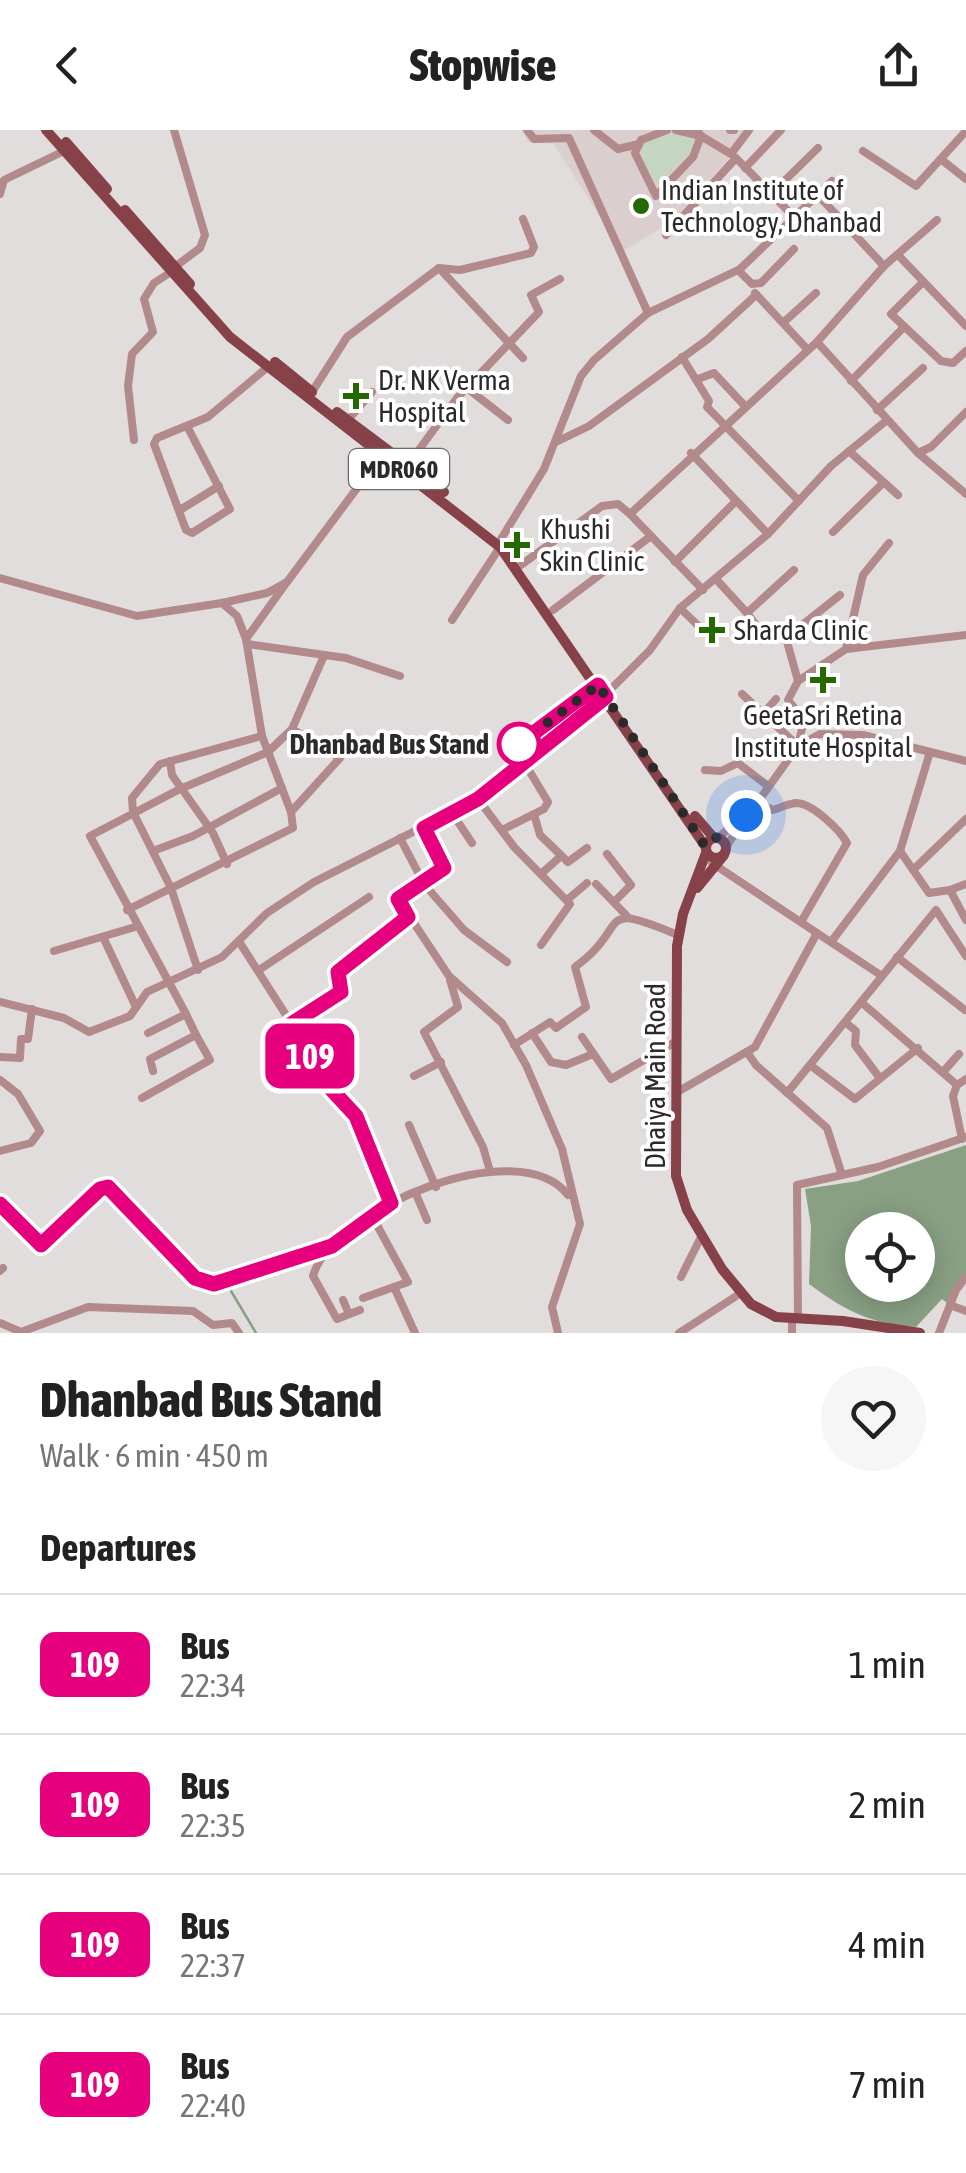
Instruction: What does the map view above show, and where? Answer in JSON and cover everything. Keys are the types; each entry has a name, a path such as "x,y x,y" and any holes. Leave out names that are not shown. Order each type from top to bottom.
{"main road":[{"name":"MDR060","path":"46,130 79,163"},
{"name":"MDR060","path":"55,130 79,163 229,328 501,543 521,564 711,850 725,851"},
{"name":"MDR060","path":"173,269 214,322 382,456 404,468"},
{"name":"MDR060","path":"501,543 608,694"},
{"name":"Dhaiya Main Road","path":"725,851 711,850 678,935 676,1176 682,1200 741,1294 766,1314 920,1333"}],"street":[{"path":"134,440 128,386 132,354 154,332 144,299 154,283 200,248 205,235 174,130"},
{"path":"527,130 534,139 569,138 648,312"},
{"path":"594,130 618,149 640,144 667,130"},
{"path":"676,130 698,133 730,154 749,130"},
{"path":"745,168 781,130"},
{"path":"863,151 916,186 966,131"},
{"path":"640,144 636,164 656,196 693,156 698,133"},
{"path":"771,194 818,148"},
{"path":"0,194 4,180 64,151"},
{"path":"666,235 736,158 794,218"},
{"path":"942,160 966,178"},
{"path":"452,620 501,543 556,442 582,376 611,343 648,312 740,269 832,181"},
{"path":"818,194 884,266"},
{"path":"312,392 346,337 439,268 460,270 528,255 534,247 523,219"},
{"path":"630,514 691,453 818,342 884,266 937,220"},
{"path":"752,284 761,282 794,250"},
{"path":"898,255 966,326"},
{"path":"439,268 523,358"},
{"path":"740,269 756,295 808,350"},
{"path":"404,468 467,388 540,312 531,295 560,280"},
{"path":"922,283 892,314 941,361 953,363 966,351"},
{"path":"784,322 816,293"},
{"path":"556,442 589,426 682,357 756,295"},
{"path":"851,381 904,326"},
{"path":"818,342 918,453 964,488"},
{"path":"682,357 698,379 709,401 707,407 799,501"},
{"path":"187,426 230,506 226,515 192,533 186,530 154,444 157,438 222,406 268,366"},
{"path":"877,410 923,368"},
{"path":"698,379 714,373 745,406"},
{"path":"467,388 508,420"},
{"path":"348,420 372,392"},
{"path":"918,453 931,447 965,415"},
{"path":"0,1002 64,1018 89,1032 103,1030 137,1008 147,992 198,970 240,943 266,913 314,882 478,799 608,694 650,650 680,608 768,534 849,452 887,420"},
{"path":"849,452 898,495"},
{"path":"691,453 768,534"},
{"path":"247,641 286,582 382,456"},
{"path":"833,532 882,484"},
{"path":"180,510 219,486"},
{"path":"675,562 736,501"},
{"path":"521,564 602,506 618,504 704,590"},
{"path":"552,610 652,536"},
{"path":"846,649 863,575 889,544"},
{"path":"747,614 794,570"},
{"path":"0,578 137,616 267,593 286,582"},
{"path":"716,579 759,629"},
{"path":"798,682 786,638 840,595"},
{"path":"127,910 228,864 294,825 262,736 247,641 237,616 222,603"},
{"path":"680,608 714,641"},
{"path":"882,976 800,922 711,850 746,815 798,746 804,720 788,700 798,682 846,649 966,635"},
{"path":"247,641 323,658 346,658 400,676"},
{"path":"142,1098 210,1060 89,838 180,789 268,752 292,728 323,658"},
{"path":"519,744 598,685"},
{"path":"742,694 798,746"},
{"path":"763,714 776,699"},
{"path":"290,812 340,758 292,728"},
{"path":"798,746 820,734 839,732 966,761"},
{"path":"198,970 171,888 133,812 135,791 152,770 170,761 262,736"},
{"path":"831,942 900,851 930,752"},
{"path":"170,761 180,789 209,826 228,864"},
{"path":"502,830 548,802 524,762"},
{"path":"706,770 721,771 738,763 768,786"},
{"path":"154,851 282,788"},
{"path":"478,799 567,900 570,907 541,946"},
{"path":"756,803 774,810 794,803 804,805 839,831 847,843 800,922"},
{"path":"452,813 472,843"},
{"path":"534,814 540,834 568,862 587,848"},
{"path":"725,851 746,815"},
{"path":"913,870 966,819"},
{"path":"424,828 445,865 424,884 398,899 449,976 497,1017 514,1044 562,1150 579,1230 552,1307 558,1333"},
{"path":"400,838 424,884 456,922 507,962"},
{"path":"900,851 931,894 966,884"},
{"path":"607,854 631,885 614,902"},
{"path":"542,873 561,856"},
{"path":"567,900 592,883 626,915 678,935"},
{"path":"950,890 966,920"},
{"path":"259,970 369,897"},
{"path":"787,1093 936,910 966,956"},
{"path":"514,1044 550,1022 556,1028 586,1007 575,967 592,954 604,934 626,915"},
{"path":"291,1024 341,992 338,972 408,917"},
{"path":"54,951 135,927"},
{"path":"678,1091 757,1044 817,933"},
{"path":"104,939 137,1008"},
{"path":"240,943 309,1051 306,1062 356,1116 391,1203"},
{"path":"897,957 965,1010"},
{"path":"449,976 458,1007 424,1032 483,1147 490,1171"},
{"path":"792,1333 800,1258 795,1189 805,1182 842,1175 964,1138 953,1096 962,1082 942,1072 861,1002"},
{"path":"0,1057 20,1058 21,1039 28,1040 32,1009"},
{"path":"148,1033 186,1014"},
{"path":"845,1022 856,1032 855,1045 880,1077"},
{"path":"532,1033 551,1062 566,1065 593,1054"},
{"path":"153,1071 150,1059 196,1035"},
{"path":"582,1037 611,1080 677,1041"},
{"path":"810,1065 855,1099 918,1048"},
{"path":"747,1052 827,1128 842,1175"},
{"path":"942,1072 959,1054"},
{"path":"414,1076 441,1062"},
{"path":"0,1080 18,1094 40,1131 31,1143 0,1150"},
{"path":"409,1125 436,1187"},
{"path":"360,1310 337,1319 313,1282 315,1268 332,1246 391,1203 490,1171 545,1178 563,1188 574,1202"},
{"path":"0,1204 41,1245 100,1189 108,1187 195,1278 214,1284 332,1246"},
{"path":"416,1194 427,1220"},
{"path":"363,1298 408,1282 371,1214"},
{"path":"681,1276 702,1235"},
{"path":"939,1333 966,1277"},
{"path":"394,1287 415,1333"},
{"path":"684,1332 741,1294"},
{"path":"343,1300 350,1314"},
{"path":"950,1305 966,1311"},
{"path":"0,1323 21,1332 74,1310 102,1307 193,1311 212,1325 232,1322 239,1333"}],"shaded area":[{"name":"Indian Institute of Technology, Dhanbad","path":"522,130 754,130 674,220 622,252 554,144 528,142"},
{"path":"690,130 695,141 688,155 658,185 640,158 644,143"},
{"path":"966,1145 966,1273 947,1303 942,1299 916,1327 885,1323 835,1302 809,1284 811,1226 805,1189 858,1181"}],"waterway":[{"path":"231,1291 256,1333"}],"bus line":[{"name":"109","path":"0,1204 41,1245 100,1189 108,1187 195,1278 214,1284 230,1282 332,1246 345,1232 391,1203 356,1116 344,1098 306,1062 309,1051 291,1024 341,992 338,972 408,917 398,899 442,872 444,862 424,828 478,799 606,697 598,685 519,744"}],"place":[{"name":"Indian Institute of Technology, Dhanbad","path":"641,206"},
{"name":"Dr. NK Verma Hospital","path":"356,396"},
{"name":"Khushi Skin Clinic","path":"517,545"},
{"name":"Sharda Clinic","path":"712,630"},
{"name":"GeetaSri Retina Institute Hospital","path":"823,680"},
{"name":"Dhanbad Bus Stand","path":"519,744"}],"route":[{"path":"519,744 598,685 692,821 705,846 746,815"}]}
